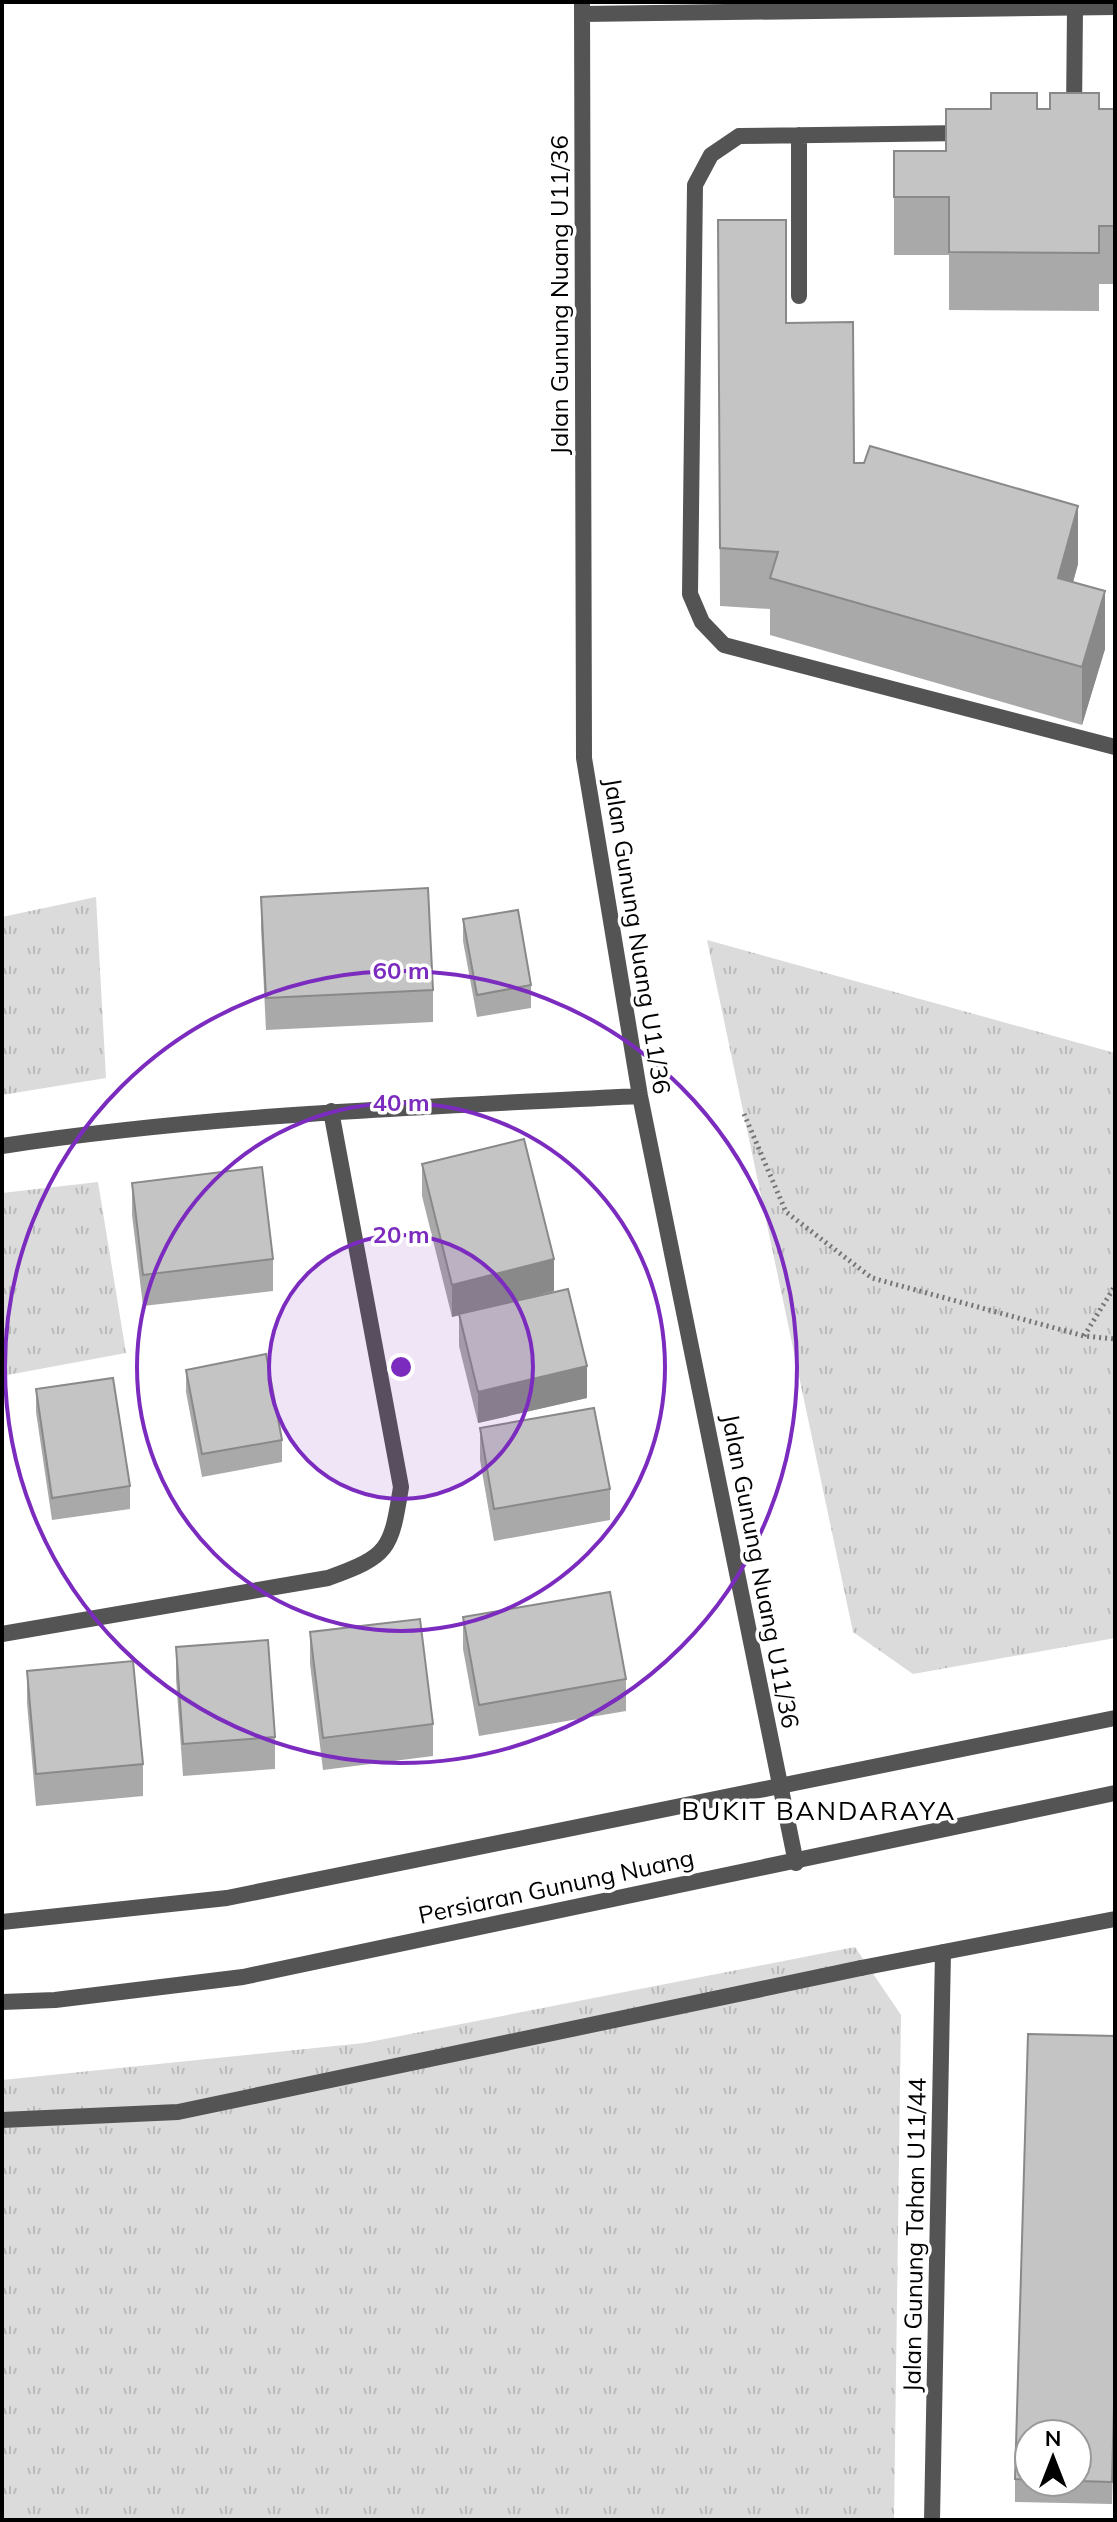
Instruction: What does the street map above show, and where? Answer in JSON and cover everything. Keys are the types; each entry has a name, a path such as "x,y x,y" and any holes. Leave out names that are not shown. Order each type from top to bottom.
{"street":[{"path":"582,8 1115,7"},
{"name":"Jalan Gunung Nuang U11/36","path":"582,8 584,758 640,1096 796,1863"},
{"path":"1073,131 1075,8"},
{"path":"982,132 739,136 711,155 695,185 690,594 702,622 724,645 1115,747"},
{"path":"799,135 799,296"},
{"path":"2,1146 98,1131 331,1111 640,1096"},
{"path":"2,1634 328,1578 371,1563 394,1533 401,1487 331,1111"},
{"path":"2,1922 227,1898 1115,1718"},
{"name":"Persiaran Gunung Nuang","path":"2,2002 55,2000 243,1977 613,1897 796,1863 1115,1793"},
{"path":"2,2120 178,2112 861,1968 1115,1919"},
{"name":"Jalan Gunung Tahan U11/44","path":"932,2520 943,1952"}],"path":[{"path":"744,1114 786,1212 872,1278 1084,1336 1115,1339"},
{"path":"1084,1336 1115,1286"}],"green space":[{"path":"96,897 106,1078 2,1095 2,917"},
{"path":"707,940 1115,1053 1115,1638 913,1674 853,1632"},
{"path":"98,1182 126,1353 2,1376 2,1193"},
{"path":"855,1947 901,2015 894,2520 2,2520 2,2080 364,2043"}],"building":[{"path":"991,93 1037,93 1037,109 1050,109 1050,93 1099,93 1099,109 1115,109 1115,226 1099,226 1099,253 949,252 949,197 894,197 894,151 946,151 946,109 991,109"},
{"path":"718,220 786,220 786,323 853,322 854,463 864,463 870,446 1078,506 1058,578 1105,591 1082,667 770,578 778,552 720,548"},
{"path":"428,888 433,990 266,998 261,897"},
{"path":"518,910 531,985 477,995 463,919"},
{"path":"524,1139 554,1259 452,1285 422,1164"},
{"path":"262,1167 273,1259 143,1275 132,1183"},
{"path":"568,1289 587,1366 478,1392 459,1314"},
{"path":"266,1354 282,1440 202,1454 186,1370"},
{"path":"113,1378 130,1486 52,1498 36,1389"},
{"path":"594,1408 610,1489 494,1509 480,1428"},
{"path":"610,1592 626,1679 479,1705 463,1617"},
{"path":"420,1619 433,1724 323,1738 310,1632"},
{"path":"268,1640 275,1737 183,1744 176,1647"},
{"path":"133,1661 143,1764 36,1774 27,1671"},
{"path":"1028,2034 1115,2036 1112,2482 1093,2481 1093,2418 1017,2418"}],"district":[{"name":"BUKIT BANDARAYA","path":"819,1810"}]}
